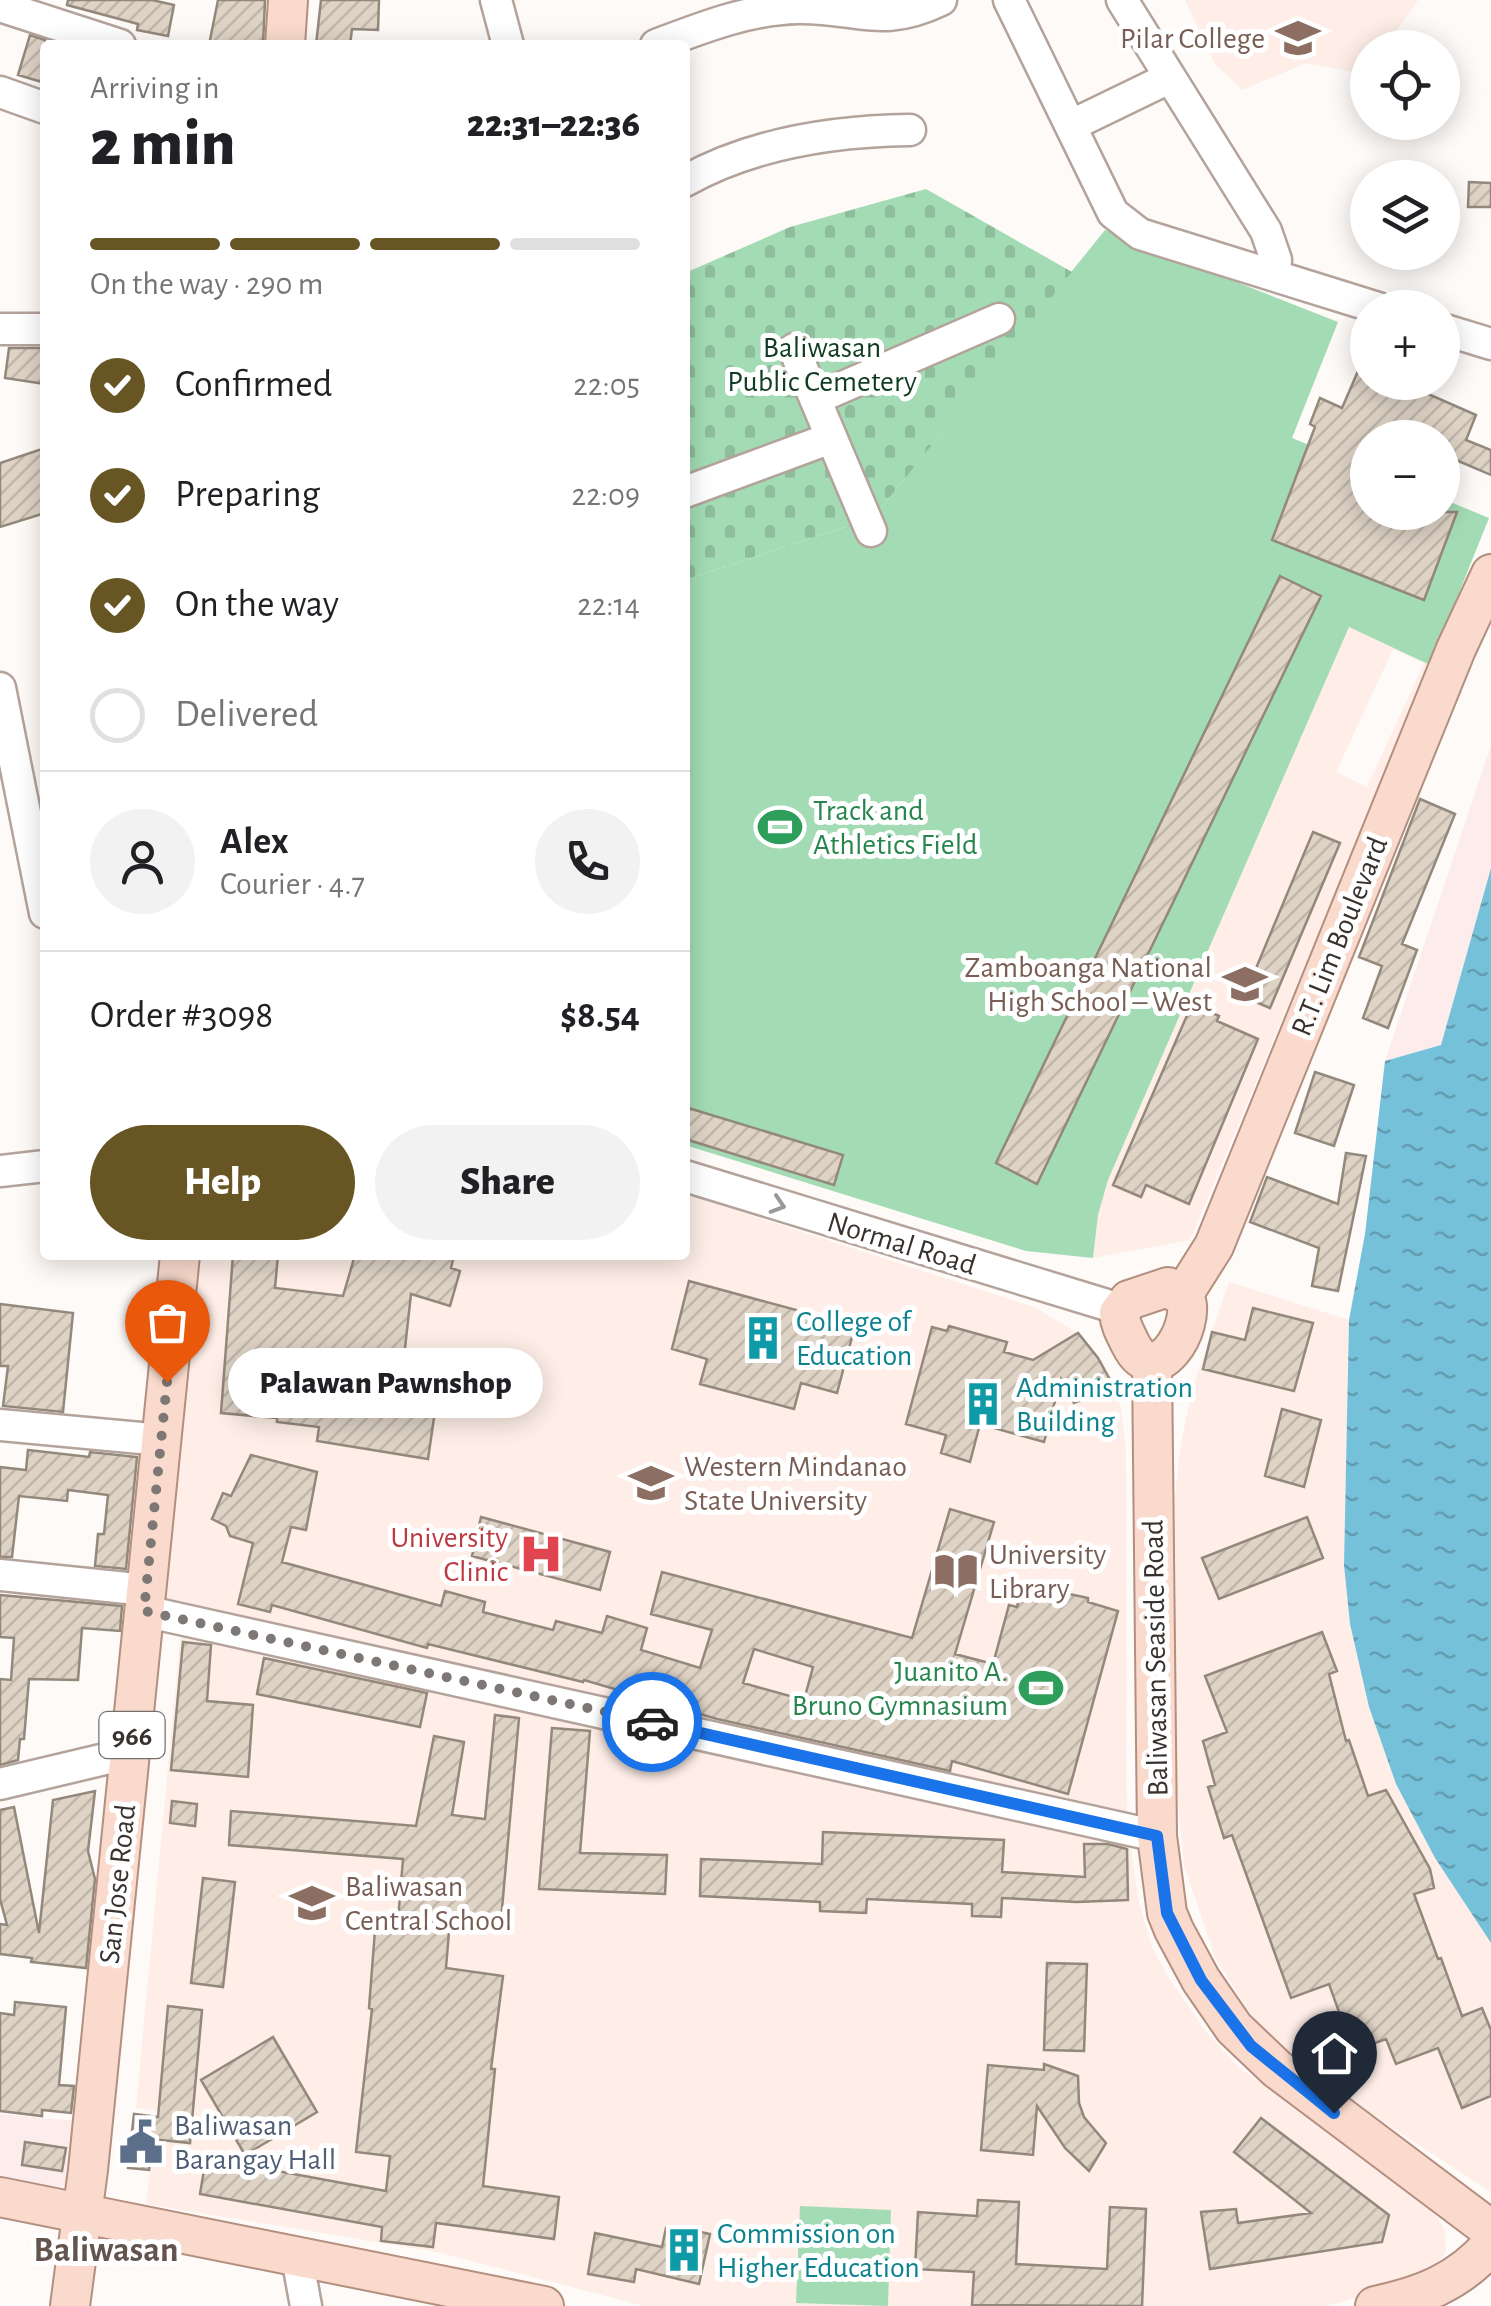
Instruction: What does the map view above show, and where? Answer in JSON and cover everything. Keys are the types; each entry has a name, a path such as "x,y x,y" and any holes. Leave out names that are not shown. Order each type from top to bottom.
{"main road":[{"path":"285,40 288,0"},
{"name":"R.T. Lim Boulevard","path":"1183,1295 1214,1246 1456,649 1491,574"},
{"name":"San Jose Road","path":"83,2214 180,1260"},
{"path":"1162,1287 1183,1295 1188,1310 1172,1351 1162,1360 1139,1358 1120,1320 1120,1309 1129,1300 1162,1287"},
{"name":"Baliwasan Seaside Road","path":"1152,1362 1157,1836 1167,1913 1201,1980 1234,2028 1278,2069 1491,2230"},
{"path":"0,2197 544,2306"},
{"name":"966","path":"70,2306 83,2214"},
{"path":"1375,2306 1455,2280 1491,2245"}],"street":[{"path":"496,0 507,40"},
{"path":"670,40 721,21 757,14 798,8 892,17 917,12 941,0"},
{"path":"1010,0 1113,213 1130,229 1350,299"},
{"path":"1122,0 1266,232 1276,260 1275,274"},
{"path":"0,6 105,40"},
{"path":"1072,125 1169,78"},
{"path":"0,92 40,106"},
{"path":"690,179 738,156 800,141 863,131 910,130"},
{"path":"815,398 999,319"},
{"path":"0,329 40,329"},
{"path":"1460,334 1491,344"},
{"path":"794,349 871,532"},
{"path":"690,490 830,438"},
{"path":"0,688 6,767 40,894"},
{"path":"0,1171 40,1167"},
{"name":"Normal Road","path":"690,1178 1120,1309"},
{"path":"0,1426 162,1440"},
{"path":"0,1576 145,1600 201,1621 1157,1836"},
{"path":"0,1784 130,1753"},
{"path":"297,2256 306,2306"}],"shaded area":[{"name":"Pilar College","path":"1185,0 1418,0 1397,30 1350,30 1350,71 1306,63 1242,90 1215,64"},
{"name":"Zamboanga National High School – West","path":"1349,626 1430,665 1190,1240 1093,1258 1098,1215 1108,1180","holes":["1393,649 1424,663 1367,787 1336,772"]},
{"path":"1491,746 1491,868 1441,1045 1385,1061"},
{"name":"Western Mindanao State University","path":"690,1196 1034,1307 1078,1333 1098,1358 1121,1407 1126,1449 1127,1818 161,1603 199,1260 690,1260"},
{"path":"1229,1282 1349,1320 1344,1565 1350,1624 1369,1707 1396,1784 1435,1858 1491,1943 1491,2192 1313,2076 1252,2017 1215,1957 1184,1865 1173,1748 1174,1506 1192,1390"},
{"path":"187,1634 1130,1843 1139,1902 1152,1947 1207,2033 1239,2067 1435,2213 1444,2229 1446,2248 1442,2263 1399,2287 1325,2306 644,2306 437,2252 146,2204 157,2111 136,2108 180,1640"},
{"path":"0,2114 76,2121 66,2186 55,2188 0,2177"}],"green space":[{"name":"Baliwasan Public Cemetery","path":"926,189 1072,272 873,518 690,578 690,271 790,227"},
{"path":"1105,230 1338,322 1292,438 1350,462 1350,530 1460,530 1460,506 1489,518 1430,665 1349,627 1108,1180 1098,1215 1093,1258 1026,1251 690,1147 690,578 873,518"},
{"path":"800,2206 891,2210 888,2306 796,2303"}],"water":[{"path":"1491,868 1491,1943 1435,1858 1396,1784 1369,1707 1350,1624 1344,1565 1349,1320 1365,1234 1385,1061 1441,1045"}],"building":[{"path":"68,0 152,0 174,5 168,36 137,30 138,24 67,5"},
{"path":"218,0 265,0 263,40 210,40"},
{"path":"321,0 379,0 378,30 352,29 351,40 317,40"},
{"path":"30,35 45,40 40,40 40,82 18,75"},
{"path":"1469,182 1491,183 1491,207 1468,207"},
{"path":"9,348 40,348 40,383 5,378"},
{"path":"1350,390 1350,400 1442,400 1476,415 1466,440 1491,450 1491,475 1460,462 1460,420 1350,420 1350,530 1450,530 1424,600 1272,540 1315,427 1310,424 1320,398 1342,408"},
{"path":"40,450 40,515 0,527 0,463"},
{"path":"1280,576 1321,596 1037,1184 996,1163"},
{"path":"1420,799 1455,814 1402,944 1417,950 1388,1028 1363,1018 1382,966 1359,957"},
{"path":"1313,832 1340,843 1270,1008 1244,997"},
{"path":"1192,1004 1219,1016 1217,1021 1258,1039 1189,1204 1146,1185 1141,1197 1113,1185"},
{"path":"1315,1072 1354,1085 1334,1146 1295,1133"},
{"path":"690,1109 843,1155 834,1185 690,1141"},
{"path":"1346,1153 1366,1156 1338,1291 1312,1286 1319,1248 1250,1222 1267,1177 1338,1204"},
{"path":"233,1260 278,1260 275,1288 343,1296 354,1260 453,1260 451,1268 460,1271 450,1306 411,1294 404,1357 442,1363 428,1459 317,1441 319,1427 221,1413"},
{"name":"College of Education","path":"689,1281 855,1326 837,1393 801,1383 794,1409 700,1384 707,1359 672,1349"},
{"path":"0,1304 73,1313 63,1412 3,1406 8,1366 0,1366"},
{"path":"1253,1308 1313,1323 1294,1391 1203,1369 1212,1332 1245,1340"},
{"name":"Administration Building","path":"949,1326 1007,1342 1004,1352 1033,1360 1078,1333 1114,1387 1074,1403 1061,1379 1044,1442 980,1424 970,1462 941,1453 946,1435 906,1424 932,1327 947,1331"},
{"path":"1282,1409 1321,1420 1304,1487 1265,1476"},
{"path":"28,1450 89,1457 90,1452 137,1457 126,1569 95,1566 98,1534 104,1534 108,1495 68,1490 67,1501 19,1496 12,1557 0,1557 0,1467 26,1470"},
{"path":"251,1455 317,1472 306,1530 291,1527 282,1562 441,1606 445,1591 485,1602 483,1612 553,1630 556,1621 602,1633 607,1616 647,1628 641,1650 700,1668 712,1630 651,1614 662,1572 912,1638 950,1509 994,1522 955,1654 993,1664 1009,1605 1017,1607 1023,1584 1088,1598 1088,1602 1118,1611 1068,1794 952,1761 950,1771 717,1719 584,1680 428,1644 427,1648 272,1605 270,1612 238,1604 253,1543 230,1536 226,1526 212,1519 223,1493 231,1496","holes":["754,1649 813,1667 804,1700 743,1683"]},
{"name":"University Clinic","path":"481,1517 610,1552 600,1590 472,1556"},
{"path":"1307,1517 1323,1558 1219,1599 1202,1558"},
{"path":"0,1595 122,1606 120,1631 82,1628 78,1680 29,1679 24,1739 20,1739 18,1760 0,1765 0,1679 11,1680 14,1638 0,1637"},
{"path":"1322,1632 1337,1671 1329,1674 1346,1741 1349,1740 1368,1796 1386,1790 1430,1869 1434,1888 1414,1894 1438,1959 1441,1958 1462,2016 1482,2008 1491,2030 1491,2096 1462,2108 1438,2048 1396,2064 1386,2039 1353,2051 1329,1984 1291,1998 1232,1835 1224,1838 1208,1787 1215,1785 1203,1741 1227,1732 1205,1676"},
{"path":"183,1642 211,1645 207,1701 253,1705 248,1777 171,1770"},
{"path":"264,1658 427,1693 420,1727 257,1694"},
{"path":"495,1715 519,1718 500,1931 458,1925 458,1933 449,1932 446,1968 503,1976 491,2069 495,2069 483,2186 559,2197 554,2239 436,2223 433,2247 381,2241 382,2227 200,2194 206,2158 386,2191 390,2156 356,2152 372,2009 369,2008 375,1930 397,1932 403,1859 229,1845 231,1811 416,1826 434,1736 464,1742 452,1815 485,1819"},
{"path":"552,1728 590,1731 580,1853 667,1855 665,1894 539,1889"},
{"path":"95,1791 88,1851 95,1879 86,1968 0,1954 0,1924 7,1925 0,1899 0,1810 14,1807 39,1933 53,1800"},
{"path":"172,1801 197,1804 195,1826 170,1823"},
{"path":"823,1832 1004,1840 1002,1872 1085,1877 1084,1844 1108,1844 1127,1849 1128,1900 1002,1898 1001,1917 972,1916 972,1904 867,1899 866,1913 820,1911 820,1902 700,1896 701,1859 822,1864"},
{"path":"203,1878 235,1882 223,1987 191,1983"},
{"path":"1047,1963 1087,1964 1084,2051 1044,2050"},
{"path":"15,2002 66,2007 59,2085 74,2086 71,2113 42,2110 42,2116 0,2111 0,2013 14,2015"},
{"path":"168,2006 202,2010 190,2143 152,2139 149,2170 128,2168 134,2114 158,2117"},
{"path":"273,2037 317,2112 245,2155 201,2080"},
{"path":"1044,2064 1078,2076 1084,2117 1106,2143 1089,2171 1065,2148 1037,2106 1033,2155 981,2150 988,2065 1044,2070"},
{"path":"1261,2118 1389,2215 1382,2242 1210,2269 1201,2212 1236,2209 1238,2223 1311,2213 1234,2152"},
{"path":"25,2142 66,2148 62,2171 22,2165"},
{"path":"978,2200 1019,2202 1016,2264 1107,2269 1110,2207 1146,2209 1142,2306 972,2305 974,2272 915,2269 918,2212 977,2216"},
{"path":"666,2228 710,2234 699,2284 636,2269 634,2282 588,2274 595,2233 662,2247"}],"way so far":[{"path":"167,1382 144,1611 652,1722"}],"place":[{"name":"Pilar College","path":"1298,38"},
{"name":"Track and Athletics Field","path":"780,827"},
{"name":"Zamboanga National High School – West","path":"1245,984"},
{"name":"College of Education","path":"763,1338"},
{"name":"Palawan Pawnshop","path":"167,1382"},
{"name":"Administration Building","path":"983,1404"},
{"name":"Western Mindanao State University","path":"651,1483"},
{"name":"University Clinic","path":"541,1554"},
{"name":"University Library","path":"956,1571"},
{"name":"Juanito A. Bruno Gymnasium","path":"1041,1688"},
{"name":"Baliwasan Central School","path":"312,1903"},
{"name":"Baliwasan Barangay Hall","path":"141,2142"},
{"name":"Commission on Higher Education","path":"684,2250"}],"district":[{"name":"Baliwasan","path":"106,2249"}],"route":[{"path":"652,1722 1157,1836 1167,1913 1201,1980 1251,2046 1334,2113"}]}
